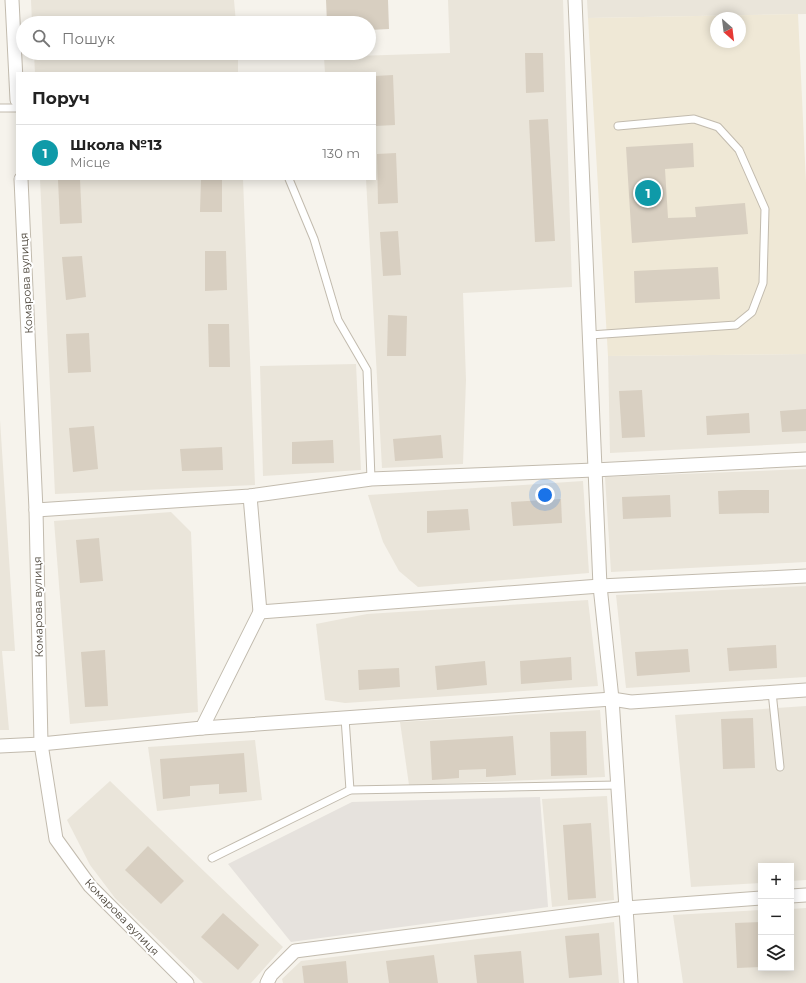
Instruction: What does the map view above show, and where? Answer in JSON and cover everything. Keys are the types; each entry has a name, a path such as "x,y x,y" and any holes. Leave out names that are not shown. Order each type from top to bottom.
{"street":[{"path":"12,0 16,80"},
{"path":"575,0 600,586 612,699 631,983"},
{"name":"Комарова вулиця","path":"21,180 36,510 41,744 56,839 90,886 187,983"},
{"path":"36,510 250,496 371,479 594,470 806,459"},
{"path":"202,728 260,612 250,496"},
{"path":"260,612 600,586 806,576"},
{"path":"0,746 41,744 202,728 612,699 631,702 806,690"},
{"path":"794,896 806,895"},
{"path":"267,983 271,975 295,951 626,908 758,898"}],"lane":[{"path":"0,108 16,108"},
{"path":"590,335 736,325 752,312 763,283 765,208 739,150 718,126 694,119 618,126"},
{"path":"288,180 314,239 338,320 366,370 371,479"},
{"path":"772,692 780,767"},
{"path":"345,718 350,790"},
{"path":"212,858 350,790 618,786"}],"shaded area":[{"path":"31,0 234,0 235,16 32,16"},
{"path":"448,0 563,0 572,287 463,293 466,380 463,464 382,468 366,180 376,180 376,72 325,72 324,60 376,60 376,55 450,53"},
{"path":"587,0 806,0 806,14 746,15 746,12 710,12 710,16 588,18"},
{"path":"798,14 806,183 806,354 608,356 588,18 710,16 710,48 746,48 746,15"},
{"path":"34,60 238,60 238,72 35,72"},
{"path":"40,180 243,180 255,485 55,494"},
{"path":"806,354 806,443 610,453 608,356"},
{"path":"356,364 361,470 263,476 260,366"},
{"path":"0,420 15,651 2,651 9,730 0,730"},
{"path":"806,469 806,562 611,572 605,477"},
{"path":"583,481 589,573 418,587 399,571 383,542 368,495"},
{"path":"171,512 191,532 198,712 70,724 54,521"},
{"path":"806,586 806,677 626,688 616,595"},
{"path":"588,600 598,686 345,703 325,700 316,624 367,614"},
{"path":"806,706 806,880 794,881 794,863 758,863 758,883 691,887 675,715"},
{"path":"600,710 605,777 409,785 400,722"},
{"path":"255,740 262,800 157,811 148,747"},
{"path":"110,781 283,947 251,983 203,983 115,898 90,865 67,820"},
{"path":"607,796 614,900 552,907 542,799"},
{"path":"540,797 548,907 291,942 228,864 352,802"},
{"path":"806,908 806,983 683,983 673,915 758,910 758,971 794,971 794,909"},
{"path":"614,922 619,983 283,983 282,979 301,961"}],"building":[{"path":"326,0 388,0 389,29 376,30 376,16 327,16"},
{"path":"525,53 543,53 544,92 526,93"},
{"path":"393,75 395,125 376,126 376,76"},
{"path":"548,119 555,241 535,242 529,120"},
{"path":"693,143 694,167 665,169 668,218 696,217 695,207 745,203 748,234 632,243 626,147"},
{"path":"396,153 398,203 378,204 377,154"},
{"path":"58,180 80,180 82,223 60,224"},
{"path":"201,180 222,180 222,212 200,212"},
{"path":"398,231 401,275 383,276 380,232"},
{"path":"205,251 226,251 227,290 205,291"},
{"path":"82,256 86,297 66,300 62,257"},
{"path":"718,267 720,299 635,303 634,271"},
{"path":"388,315 407,316 406,356 387,356"},
{"path":"208,324 229,324 230,367 209,367"},
{"path":"89,333 91,372 68,373 66,334"},
{"path":"642,390 645,437 622,438 619,391"},
{"path":"806,409 806,431 782,432 780,411"},
{"path":"749,413 750,433 707,435 706,416"},
{"path":"94,426 98,469 73,472 69,428"},
{"path":"441,435 443,458 395,461 393,439"},
{"path":"333,440 334,463 292,464 292,442"},
{"path":"222,447 223,470 182,471 180,449"},
{"path":"769,490 769,513 719,514 718,491"},
{"path":"670,495 671,517 623,519 622,497"},
{"path":"561,499 562,523 513,526 511,502"},
{"path":"468,509 470,530 427,533 427,511"},
{"path":"99,538 103,581 80,583 76,540"},
{"path":"776,645 777,668 729,671 727,648"},
{"path":"688,649 690,672 637,676 635,652"},
{"path":"105,650 108,706 85,707 81,652"},
{"path":"571,657 572,680 521,684 520,661"},
{"path":"485,661 487,685 437,690 435,666"},
{"path":"399,668 400,687 359,690 358,670"},
{"path":"753,718 755,768 723,769 721,719"},
{"path":"586,731 587,775 551,776 550,732"},
{"path":"513,736 516,775 486,777 486,769 459,770 459,778 432,780 430,741"},
{"path":"244,753 247,792 219,794 219,784 190,786 190,796 163,799 160,759"},
{"path":"591,823 596,898 568,900 563,825"},
{"path":"148,846 184,881 161,904 125,870"},
{"path":"223,913 259,945 238,970 201,937"},
{"path":"758,922 758,967 737,968 735,923"},
{"path":"599,933 602,975 569,978 565,936"},
{"path":"521,951 524,983 477,983 474,955"},
{"path":"434,955 438,983 389,983 386,961"},
{"path":"346,961 348,983 304,983 302,966"}],"place":[{"name":"Школа №13","path":"648,193"}]}
